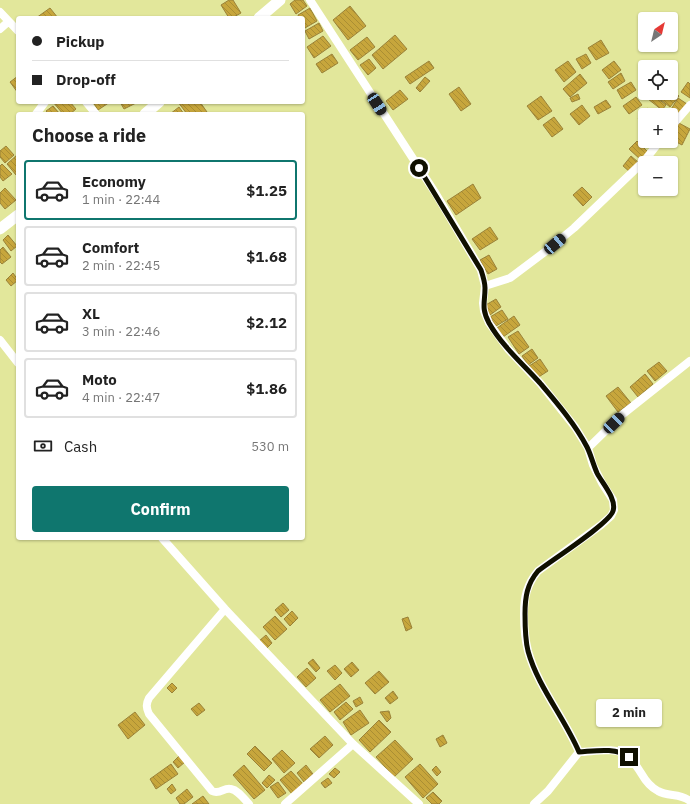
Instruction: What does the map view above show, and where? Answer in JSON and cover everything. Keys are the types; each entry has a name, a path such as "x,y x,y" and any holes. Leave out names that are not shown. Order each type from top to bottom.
{"street":[{"path":"261,16 280,0"},
{"path":"310,0 436,194 481,270 486,286 483,303 484,311 489,323 508,349 540,383 575,427 588,448 593,465 602,483 613,500 614,510 611,516 538,571 528,585 525,597 525,632 528,651 539,678 573,738 579,752"},
{"path":"0,12 16,29"},
{"path":"0,29 8,22"},
{"path":"38,112 44,104"},
{"path":"88,104 94,112"},
{"path":"147,112 157,104"},
{"path":"678,119 690,105"},
{"path":"486,286 510,278 546,251 574,228 640,165 654,148"},
{"path":"0,229 16,217"},
{"path":"0,340 16,360"},
{"path":"588,448 628,410 690,361"},
{"path":"164,540 225,609 353,744 419,804"},
{"path":"225,609 149,698 146,709 212,791 218,792 228,788 234,789 249,804"},
{"path":"285,804 353,744"},
{"path":"534,804 548,791 579,752 616,750 623,752 629,757 653,788 665,794 682,796 690,801"}],"building":[{"path":"229,0 233,0 241,13 236,16 228,16 221,5"},
{"path":"295,0 303,0 307,6 296,14 290,4"},
{"path":"350,6 366,26 348,40 333,20"},
{"path":"50,8 56,16 39,16"},
{"path":"310,8 317,21 305,28 305,16 298,15"},
{"path":"319,23 323,31 309,39 305,31"},
{"path":"395,35 407,49 383,69 372,55"},
{"path":"323,36 331,46 314,58 307,47"},
{"path":"367,37 375,47 358,60 350,50"},
{"path":"601,40 609,53 596,60 588,48"},
{"path":"332,54 338,63 322,73 316,64"},
{"path":"586,54 591,63 582,69 576,59"},
{"path":"369,59 376,68 368,75 360,65"},
{"path":"429,61 434,68 410,84 405,77"},
{"path":"568,61 576,72 564,82 555,70"},
{"path":"614,61 621,70 609,79 602,70"},
{"path":"621,73 625,81 613,89 608,82"},
{"path":"580,74 587,83 570,97 563,89"},
{"path":"425,77 430,81 420,92 416,88"},
{"path":"16,78 16,90 10,82"},
{"path":"631,82 636,90 622,99 617,90"},
{"path":"688,82 690,84 690,98 681,92"},
{"path":"459,87 471,104 461,111 449,94"},
{"path":"400,90 408,99 393,110 386,101"},
{"path":"578,94 580,99 572,102 570,98"},
{"path":"541,96 552,111 538,120 527,106"},
{"path":"636,97 642,105 629,114 623,106"},
{"path":"678,98 687,104 679,117 678,108 672,108"},
{"path":"606,100 611,107 598,114 594,107"},
{"path":"649,100 660,100 666,105 664,108 659,108"},
{"path":"661,100 676,100 670,107"},
{"path":"55,104 72,104 76,109 72,112 61,112"},
{"path":"94,104 107,104 98,110"},
{"path":"121,104 134,104 124,109"},
{"path":"180,104 201,104 207,112 186,112"},
{"path":"582,105 590,116 579,125 570,114"},
{"path":"53,106 58,112 47,112 46,111"},
{"path":"179,107 183,112 173,112"},
{"path":"554,117 563,129 552,137 543,125"},
{"path":"678,123 690,129 682,145 678,143"},
{"path":"637,141 638,148 644,148 648,152 644,156 638,156 638,157 629,149"},
{"path":"6,146 14,155 5,163 0,157 0,151"},
{"path":"16,156 16,175 7,164"},
{"path":"631,156 638,162 630,172 623,166"},
{"path":"2,164 12,174 3,181 0,177 0,166"},
{"path":"473,184 481,198 456,215 447,201"},
{"path":"582,187 592,197 583,206 573,195"},
{"path":"5,188 16,200 5,209 0,203 0,193"},
{"path":"490,227 498,239 480,250 472,239"},
{"path":"8,235 16,247 11,251 3,240"},
{"path":"3,247 11,257 2,264 0,262 0,250"},
{"path":"489,255 497,269 488,274 480,260"},
{"path":"13,273 16,277 16,282 11,286 6,280"},
{"path":"496,299 501,307 490,315 484,306"},
{"path":"502,310 508,319 496,326 490,317"},
{"path":"514,316 520,325 503,337 497,328"},
{"path":"518,331 529,347 519,354 508,337"},
{"path":"532,349 538,358 528,365 522,356"},
{"path":"540,359 548,371 537,378 529,366"},
{"path":"659,362 667,371 655,381 647,371"},
{"path":"645,374 653,384 638,397 630,387"},
{"path":"618,387 631,403 618,412 606,396"},
{"path":"283,603 289,610 281,617 275,610"},
{"path":"292,611 298,618 290,626 284,619"},
{"path":"275,616 287,629 275,640 263,627"},
{"path":"408,617 412,628 406,631 402,619"},
{"path":"266,635 272,643 266,649 259,641"},
{"path":"313,659 320,668 316,672 308,663"},
{"path":"352,662 359,670 351,677 344,669"},
{"path":"335,665 342,673 335,680 327,671"},
{"path":"307,668 316,678 306,687 297,677"},
{"path":"379,671 389,682 375,694 365,683"},
{"path":"172,683 177,688 172,693 167,688"},
{"path":"340,684 350,696 330,712 320,700"},
{"path":"393,691 398,698 390,704 385,698"},
{"path":"360,697 363,703 356,707 353,701"},
{"path":"346,702 353,709 340,720 334,712"},
{"path":"199,703 205,710 197,716 191,709"},
{"path":"360,710 369,723 351,735 343,722"},
{"path":"389,711 391,718 387,722 380,712"},
{"path":"135,712 145,725 128,739 118,725"},
{"path":"379,720 391,732 370,752 359,740"},
{"path":"443,735 447,743 440,747 436,739"},
{"path":"325,736 333,745 319,758 310,749"},
{"path":"395,740 413,759 394,777 376,757"},
{"path":"255,746 272,763 264,771 247,754"},
{"path":"282,750 295,763 284,773 272,759"},
{"path":"179,756 185,762 178,768 173,762"},
{"path":"171,764 178,774 156,789 150,779"},
{"path":"420,764 438,784 423,798 405,777"},
{"path":"244,765 265,790 254,799 233,775"},
{"path":"306,765 313,774 304,782 297,773"},
{"path":"436,766 441,772 437,776 432,770"},
{"path":"335,768 340,772 334,778 329,774"},
{"path":"291,771 303,784 292,794 280,780"},
{"path":"269,775 275,780 267,788 262,783"},
{"path":"328,778 332,783 325,788 321,783"},
{"path":"278,782 286,793 278,798 270,787"},
{"path":"172,784 176,790 171,794 167,789"},
{"path":"187,789 193,797 184,804 180,804 176,798"},
{"path":"433,792 442,801 439,804 432,804 426,798"},
{"path":"203,796 209,804 192,804"}],"route":[{"path":"419,168 481,270 486,286 483,303 484,311 489,323 508,349 540,383 575,427 588,448 593,465 602,483 613,500 614,510 611,516 601,525 553,559 532,578 528,585 525,597 525,632 528,651 539,678 573,738 579,752 616,750 623,752 629,757"}]}
